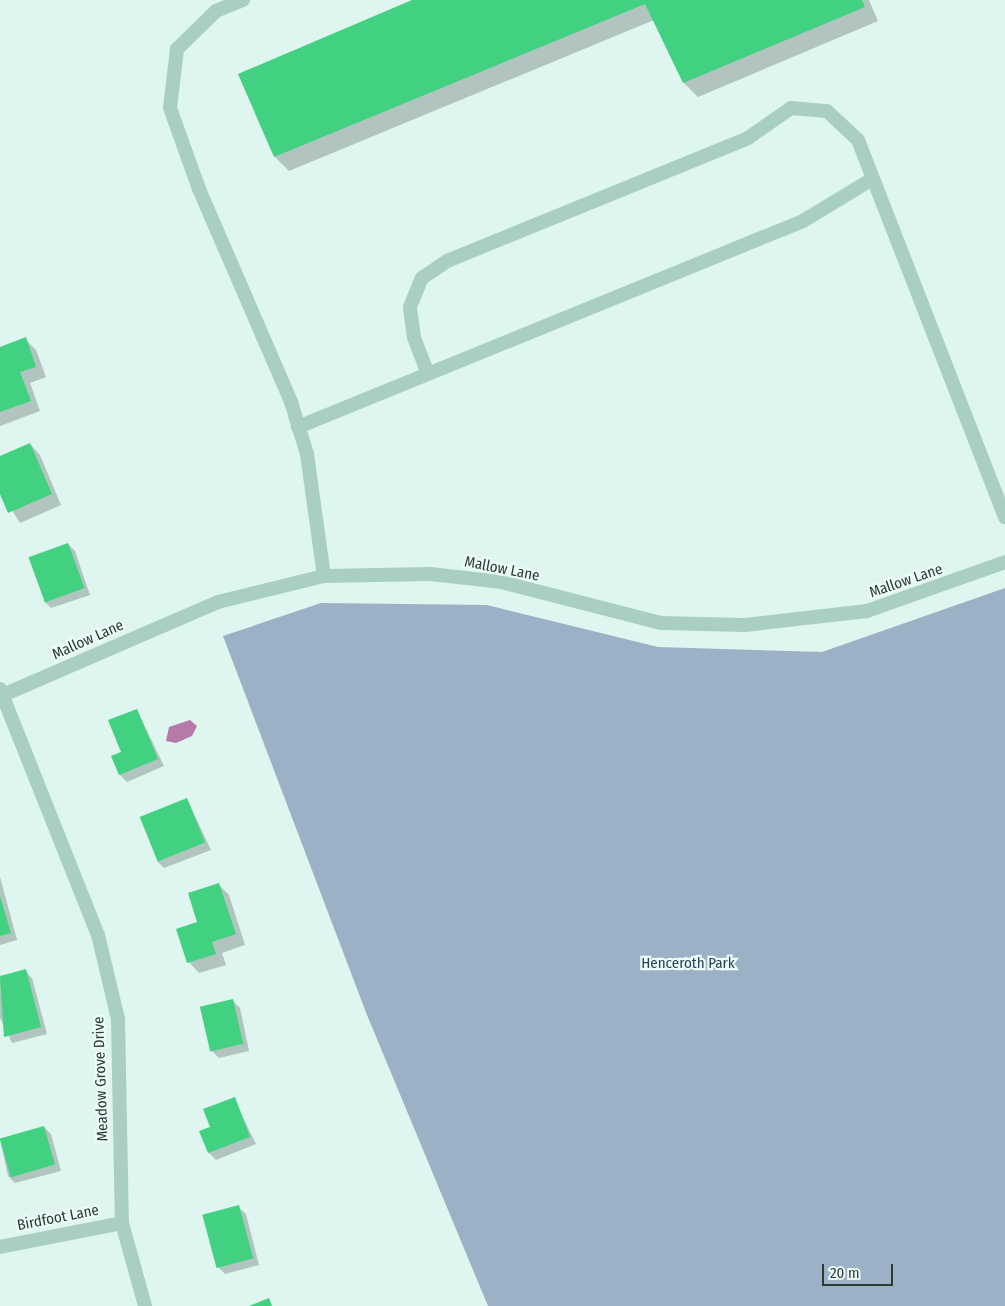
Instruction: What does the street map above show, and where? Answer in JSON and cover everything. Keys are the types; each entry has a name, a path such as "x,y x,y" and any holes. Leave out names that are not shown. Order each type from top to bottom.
{"street":[{"path":"243,0 216,11 177,49 170,108 199,189 298,427 312,482 324,576"},
{"path":"428,374 414,337 410,307 422,278 447,261 748,138 791,108 827,112 858,140 1005,517"},
{"path":"298,427 803,221 872,179"},
{"name":"Mallow Lane","path":"1,692 218,602 324,576 430,574 502,582 662,623 745,625 866,611 1005,562"},
{"name":"Meadow Grove Drive","path":"1,692 80,883 118,1019 122,1223 145,1306"},
{"name":"Birdfoot Lane","path":"0,1247 122,1223"}],"green space":[{"name":"Henceroth Park","path":"1005,588 1005,1306 488,1306 367,1015 223,636 321,603 487,605 658,647 822,652"}],"shaded area":[{"path":"190,720 197,726 192,736 176,743 166,741 169,727"}],"building":[{"path":"412,0 862,0 865,7 683,83 645,4 274,157 238,74"},
{"path":"26,337 36,367 20,372 31,401 0,412 0,347"},
{"path":"30,443 52,494 8,513 0,494 0,456"},
{"path":"68,543 84,588 45,602 29,557"},
{"path":"137,709 158,759 119,775 111,756 121,752 108,720"},
{"path":"187,798 205,843 158,862 140,817"},
{"path":"219,883 236,934 212,942 216,954 187,963 176,929 197,922 188,893"},
{"path":"0,896 11,933 0,936"},
{"path":"26,969 41,1027 4,1037 0,976"},
{"path":"233,999 243,1044 210,1051 200,1007"},
{"path":"235,1097 250,1137 208,1153 199,1131 210,1127 203,1109"},
{"path":"44,1126 55,1164 11,1177 0,1139"},
{"path":"239,1205 253,1258 217,1268 202,1215"},
{"path":"269,1298 272,1306 249,1306"}]}
